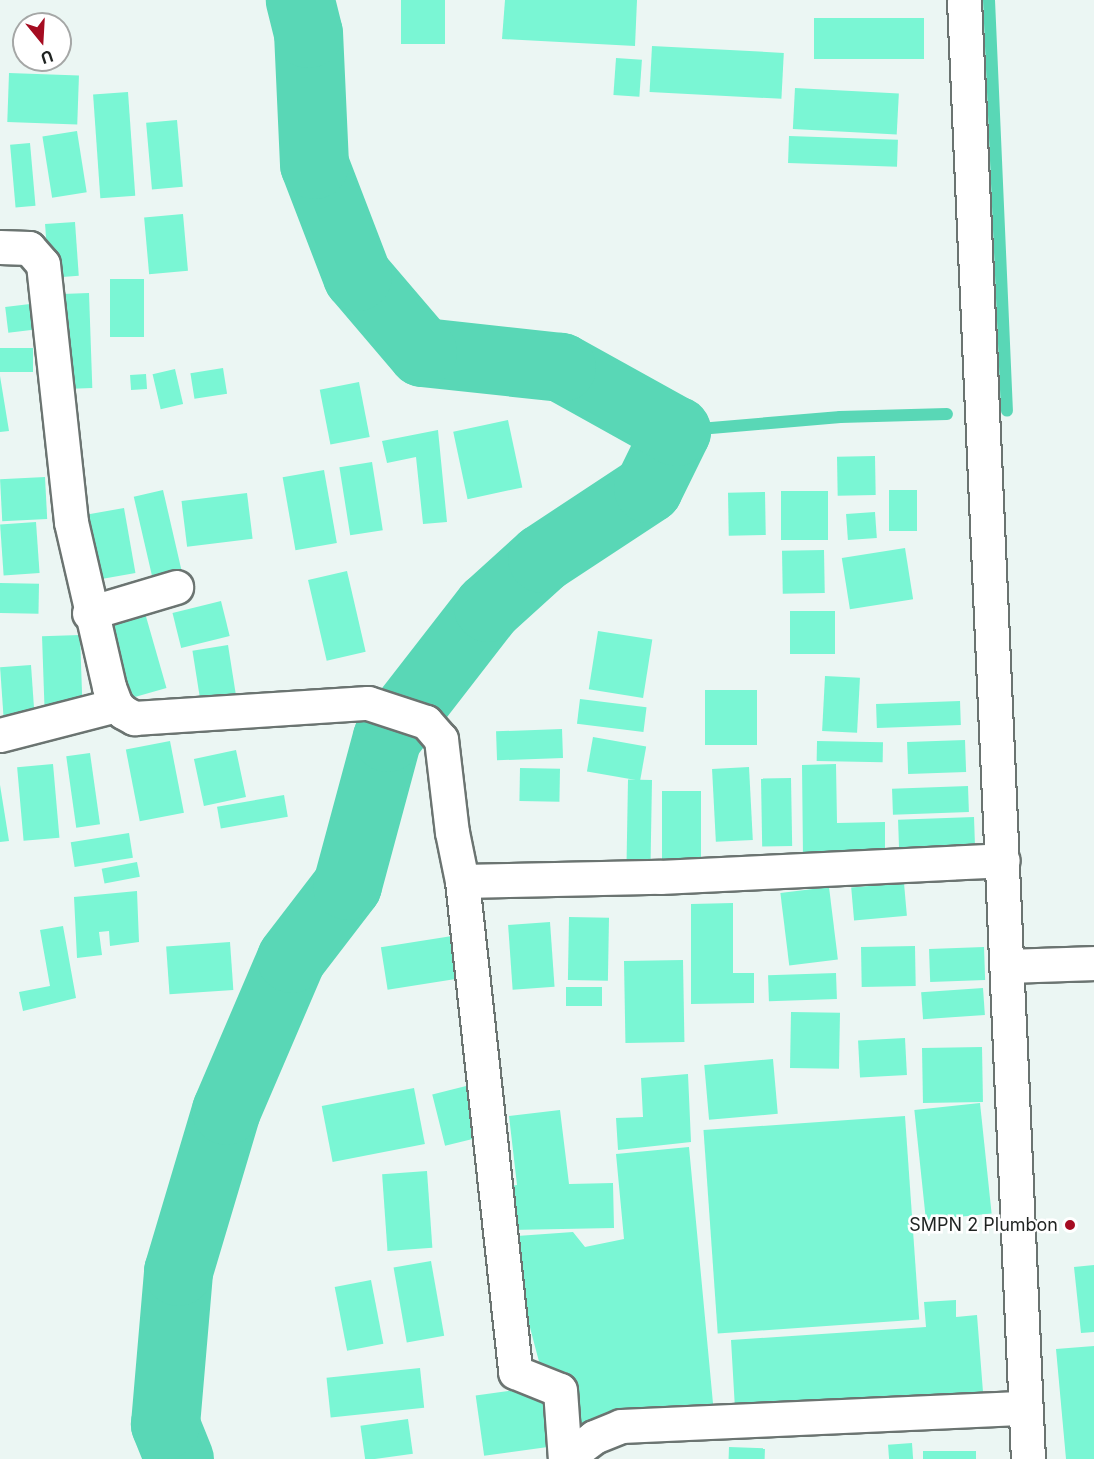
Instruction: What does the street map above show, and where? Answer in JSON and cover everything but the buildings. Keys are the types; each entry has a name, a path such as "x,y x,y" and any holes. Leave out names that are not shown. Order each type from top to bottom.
{"street":[{"path":"964,0 1009,966 1028,1459"},
{"path":"0,247 29,249 43,264 71,522 89,613 116,705 134,718 368,703 388,707 426,722 441,739 452,832 462,880 515,1372 560,1390 565,1459"},
{"path":"89,613 176,587"},
{"path":"0,735 116,705"},
{"path":"462,880 660,877 1003,860"},
{"path":"1009,966 1094,963"},
{"path":"565,1459 594,1437 621,1426 1025,1408"}],"waterway":[{"path":"179,1459 165,1424 178,1271 226,1110 291,958 347,885 387,737 488,607 542,558 648,488 676,431 561,367 422,352 357,276 314,164 308,33 300,0"},
{"path":"989,0 1007,411"},
{"path":"676,431 840,417 947,414"}],"place":[{"name":"SMPN 2 Plumbon","path":"1070,1225"}]}
